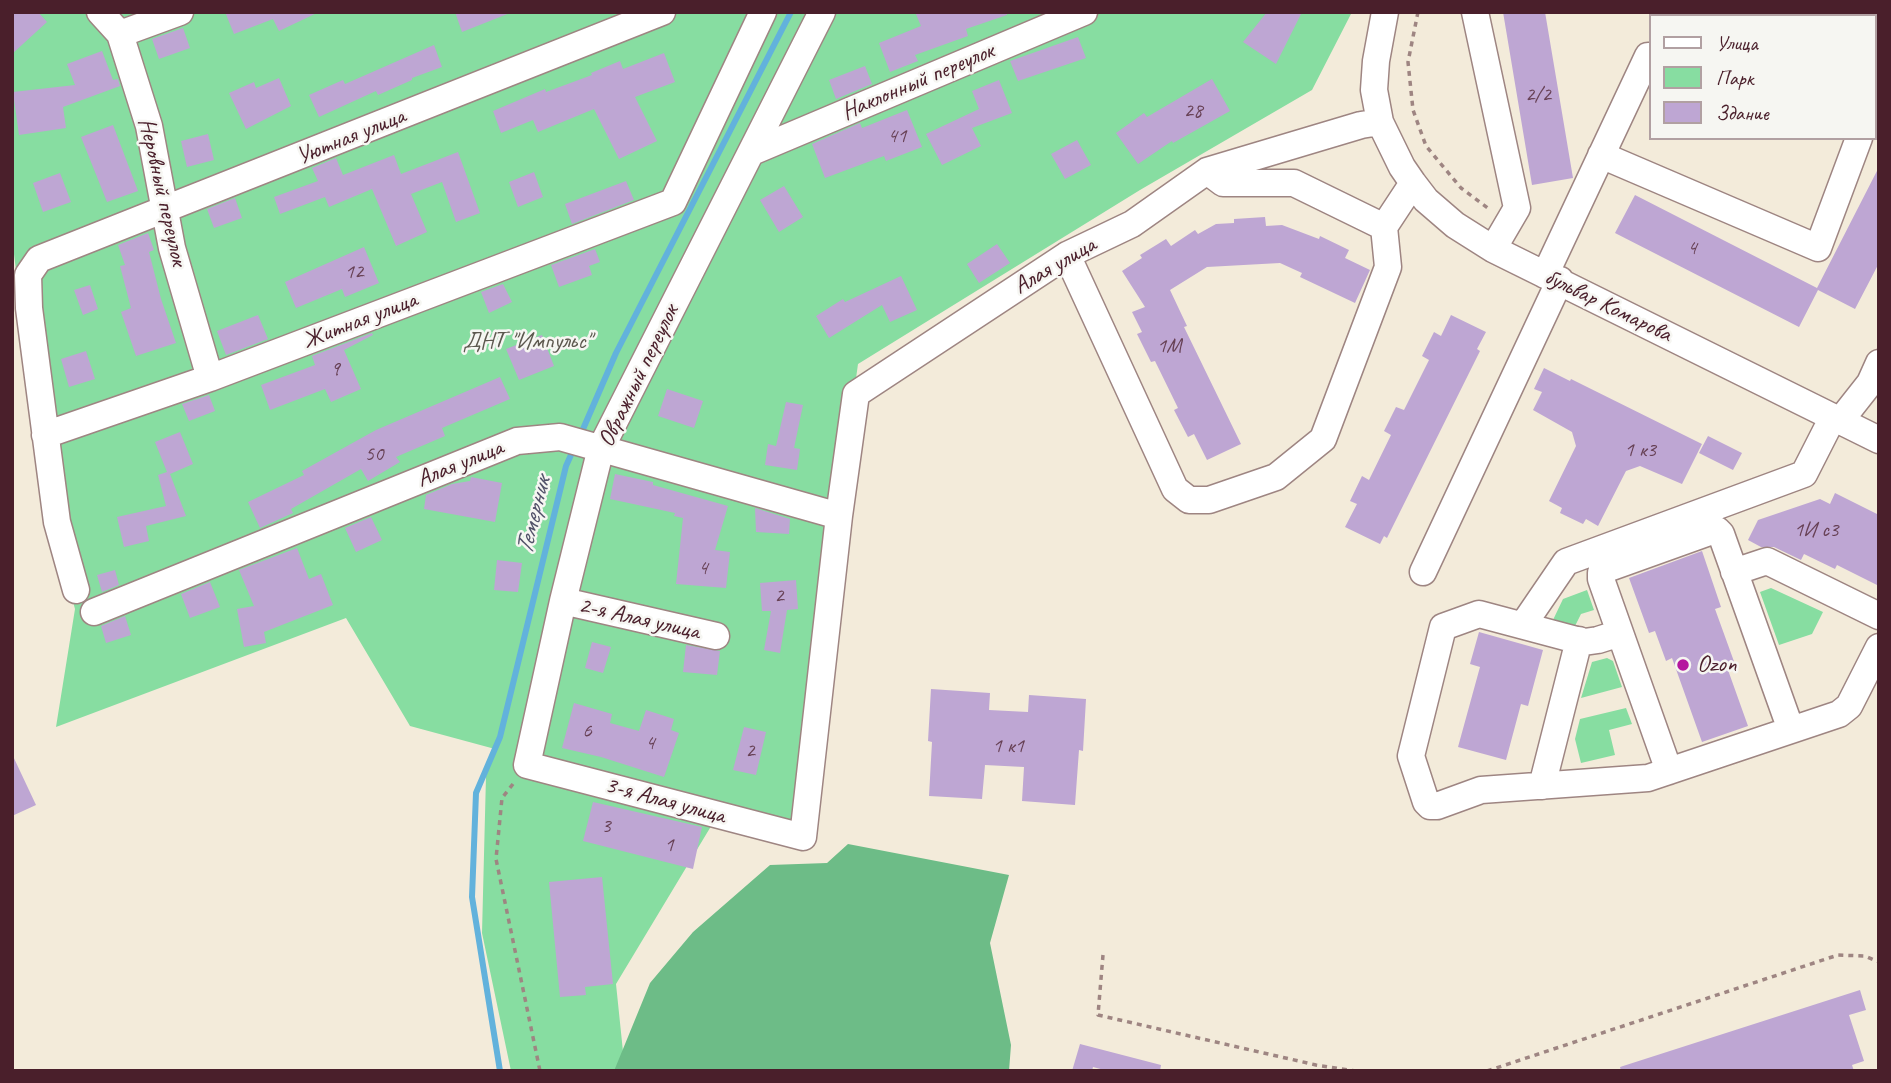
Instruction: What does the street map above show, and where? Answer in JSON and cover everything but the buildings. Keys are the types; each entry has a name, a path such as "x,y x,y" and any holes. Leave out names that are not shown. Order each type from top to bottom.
{"street":[{"name":"Неровный переулок","path":"100,12 120,34 149,126 172,248 210,378"},
{"path":"120,34 180,12"},
{"name":"Уютная улица","path":"45,435 29,308 28,275 39,259 166,211 662,12"},
{"name":"Житная улица","path":"45,435 210,378 673,202 763,12"},
{"name":"Овражный переулок","path":"527,765 563,601 601,448 822,12"},
{"name":"Наклонный переулок","path":"752,152 1084,12"},
{"name":"бульвар Комарова","path":"1385,12 1374,90 1380,122 1402,167 1426,200 1455,225 1493,249 1879,440"},
{"path":"1475,12 1517,208 1493,249"},
{"path":"1423,572 1552,278 1601,155 1650,56"},
{"name":"Алая улица","path":"803,837 839,516 856,394 1067,255 1132,224 1208,171 1361,125 1380,122"},
{"path":"1601,155 1818,247 1858,140"},
{"path":"1208,171 1223,183 1294,183 1384,226"},
{"path":"1067,255 1175,489 1189,500 1209,500 1276,477 1323,439 1388,267 1384,226 1413,183"},
{"path":"1523,625 1566,562 1804,474 1837,419 1870,383 1879,363"},
{"path":"45,435 57,522 76,590"},
{"name":"Алая улица","path":"94,612 517,441 560,437 839,516"},
{"path":"1669,771 1601,573 1717,530 1721,534 1791,730"},
{"path":"1734,572 1768,561 1879,615"},
{"name":"2-я Алая улица","path":"563,601 716,636"},
{"path":"1620,633 1590,642 1479,614 1443,627 1411,756 1426,802 1430,806 1481,790 1648,778 1791,730 1845,711 1879,647"},
{"path":"1542,786 1579,640"},
{"name":"3-я Алая улица","path":"527,765 803,837"}],"path":[{"path":"1418,12 1408,62 1413,110 1426,146 1461,188 1508,223"},
{"path":"527,765 502,798 496,859 540,1071"},
{"path":"1103,955 1098,1015 1316,1065 1356,1071"},
{"path":"1487,1071 1838,955 1865,956 1879,962"}],"green space":[{"name":"ДНТ \"Импульс\"","path":"12,12 1352,12 1312,90 1140,190 858,364 793,831 719,813 616,984 625,1071 511,1071 482,933 486,776 495,749 410,726 346,618 56,727 75,609 44,497 12,238"},
{"path":"1771,588 1823,612 1812,634 1779,645 1760,592"},
{"path":"1587,590 1594,610 1581,614 1575,626 1553,620 1563,599"},
{"path":"1607,658 1613,661 1622,687 1581,698 1592,662"},
{"path":"1626,708 1632,724 1609,730 1615,755 1581,763 1575,739 1580,719"},
{"path":"848,844 1009,875 990,943 1011,1045 1009,1071 614,1071 650,983 693,932 770,865 827,863"}],"waterway":[{"name":"Темерник","path":"580,436 616,353 791,12"},
{"name":"Темерник","path":"500,1071 472,897 476,793 500,737 566,466 575,446"}],"place":[{"name":"Ozon","path":"1683,665"}]}
